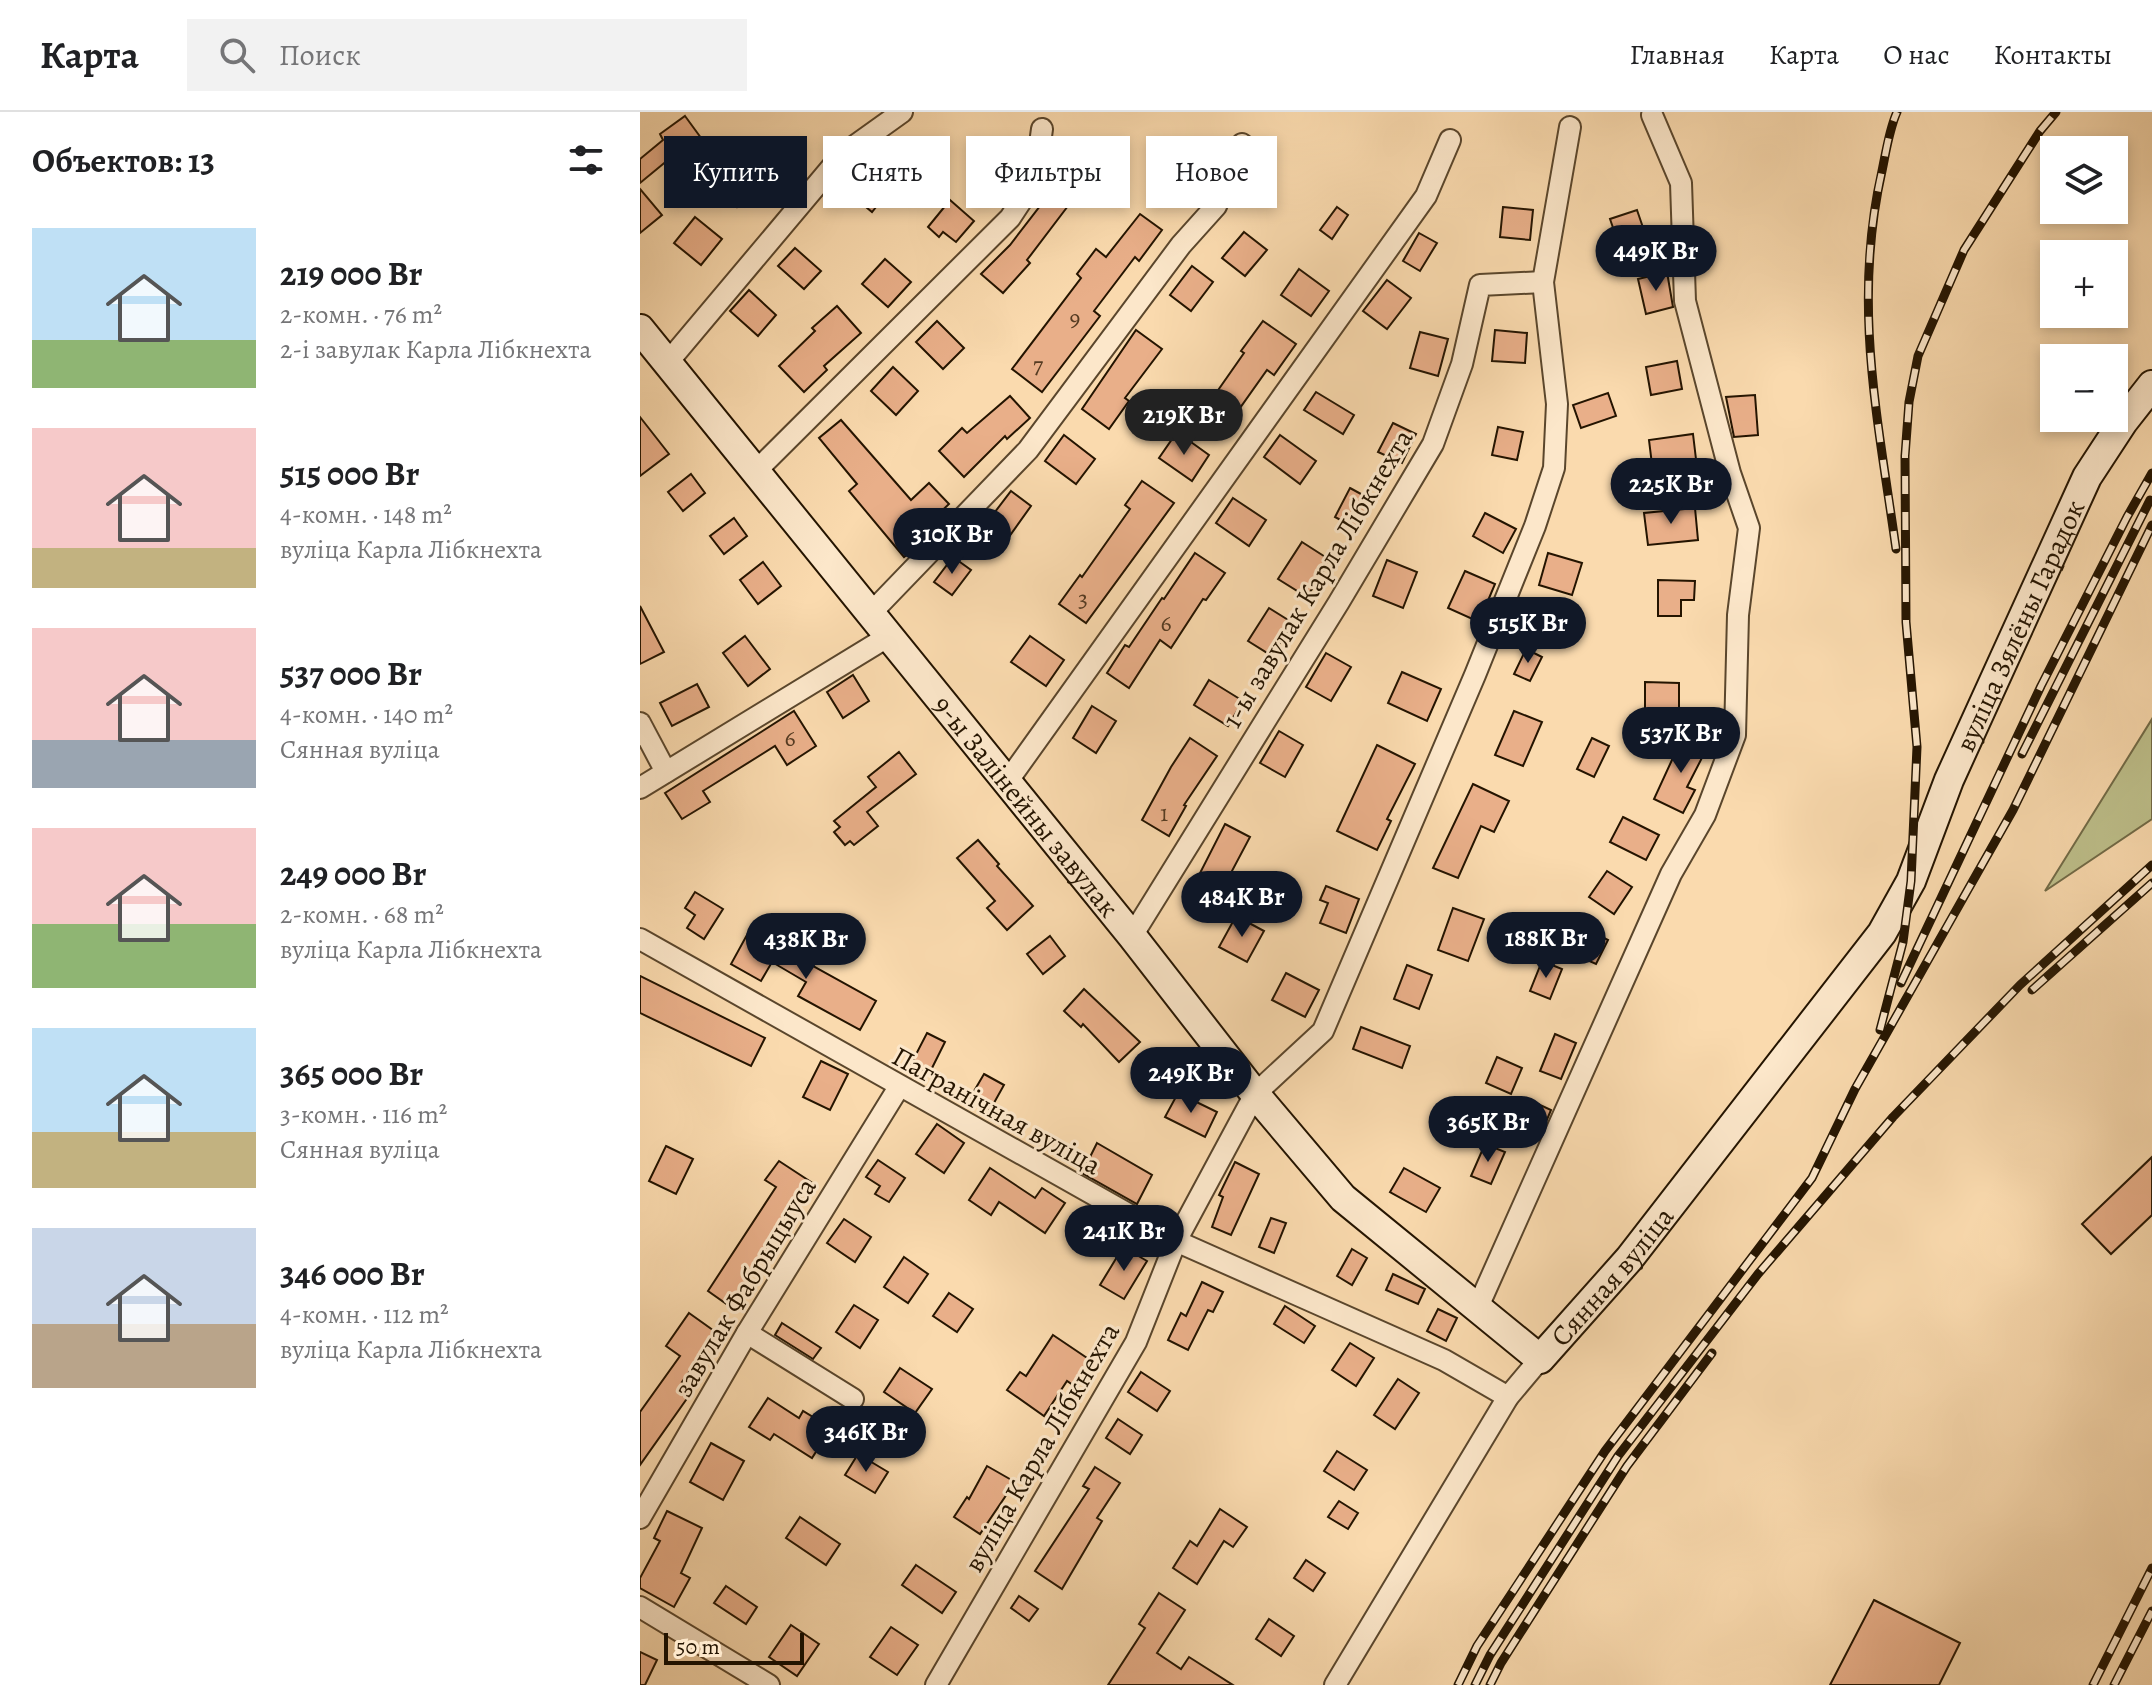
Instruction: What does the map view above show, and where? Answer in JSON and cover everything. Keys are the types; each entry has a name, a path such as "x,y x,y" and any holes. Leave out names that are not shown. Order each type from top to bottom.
{"street":[{"path":"668,362 842,155 902,112"},
{"path":"1477,1309 1671,874 1705,815 1735,735 1738,615 1749,528 1730,473 1685,301 1681,183 1652,115"},
{"name":"вуліца Карла Лібкнехта","path":"936,1685 1136,1342 1176,1241 1255,1094 1323,1031 1389,880 1535,526 1554,468 1557,435 1557,404 1543,282 1570,127"},
{"path":"756,471 1010,218 1035,180 1042,129"},
{"path":"1007,782 1426,196 1450,140"},
{"path":"871,613 1028,450 1181,245 1214,208"},
{"name":"1-ы завулак Карла Лібкнехта","path":"1132,936 1433,444 1462,364 1480,285 1543,282"},
{"name":"9-ы Залінейны завулак","path":"640,329 1132,936 1255,1094 1343,1198 1540,1359"},
{"name":"вуліца Зялёны Гарадок","path":"1911,881 1949,780 2087,477 2152,385"},
{"path":"640,788 889,636"},
{"path":"640,723 666,772"},
{"name":"Сянная вуліца","path":"1335,1685 1508,1397 1638,1247 1882,933 1911,881"},
{"name":"Пагранічная вуліца","path":"640,939 1176,1241 1444,1360 1508,1397"},
{"name":"завулак Фабрыцыуса","path":"640,1518 747,1333 899,1087"},
{"path":"747,1333 853,1399"},
{"path":"640,1607 769,1685"}],"green space":[{"path":"2152,719 2152,819 2045,891"}],"building":[{"path":"685,116 700,136 664,136 664,163 640,183 640,159 663,140 660,134"},
{"path":"640,189 662,215 640,233"},
{"path":"950,200 974,221 956,242 943,232 939,237 928,227 943,208 950,208"},
{"path":"1337,207 1348,215 1332,239 1320,230"},
{"path":"1503,207 1533,210 1530,240 1500,237"},
{"path":"1039,208 1066,208 1027,260 1030,263 1003,293 981,274 1010,245"},
{"path":"1637,210 1650,248 1623,257 1610,219"},
{"path":"1140,214 1162,230 1139,261 1135,257 1094,311 1100,316 1042,392 1012,369 1081,278 1077,274 1096,249 1106,257"},
{"path":"695,217 722,239 701,265 674,243"},
{"path":"1244,232 1267,250 1245,276 1222,258"},
{"path":"1419,233 1437,243 1420,271 1403,261"},
{"path":"795,248 821,271 804,289 778,266"},
{"path":"885,259 911,282 888,307 862,284"},
{"path":"1192,266 1213,282 1191,311 1170,295"},
{"path":"1299,269 1329,291 1311,316 1281,295"},
{"path":"1667,272 1673,307 1646,314 1638,279"},
{"path":"1387,280 1411,298 1387,329 1363,311"},
{"path":"749,290 776,315 758,336 730,311"},
{"path":"837,306 861,333 824,366 827,370 804,392 779,366 815,331 812,328"},
{"path":"937,321 964,348 943,369 916,342"},
{"path":"1263,321 1296,344 1274,375 1267,370 1230,422 1207,406"},
{"path":"1136,330 1162,349 1125,398 1129,401 1109,429 1082,409"},
{"path":"1495,330 1527,333 1525,363 1492,361"},
{"path":"1420,332 1448,339 1438,376 1410,368"},
{"path":"1677,361 1682,389 1651,395 1646,367"},
{"path":"893,367 918,391 896,415 871,391"},
{"path":"1316,392 1354,415 1343,434 1304,410"},
{"path":"1608,393 1616,416 1581,428 1573,405"},
{"path":"1755,395 1758,435 1734,437 1726,397"},
{"path":"1010,396 1030,418 1007,439 1005,436 964,477 939,451 962,428 967,433"},
{"path":"640,417 669,454 640,476"},
{"path":"841,420 911,500 929,483 949,504 914,537 920,544 904,557 849,491 857,484 819,438"},
{"path":"1393,423 1416,434 1402,463 1378,452"},
{"path":"1498,427 1523,432 1517,460 1492,455"},
{"path":"1177,432 1209,455 1192,481 1159,458"},
{"path":"1693,434 1698,476 1654,481 1649,440"},
{"path":"1064,435 1095,459 1076,484 1045,461"},
{"path":"1280,435 1316,461 1300,484 1264,457"},
{"path":"691,474 705,493 683,511 668,492"},
{"path":"1142,481 1174,503 1086,623 1059,604 1130,509 1125,505"},
{"path":"1350,488 1372,500 1357,529 1335,517"},
{"path":"1011,491 1031,506 1006,541 985,525"},
{"path":"1233,498 1266,520 1249,546 1216,523"},
{"path":"1695,508 1698,540 1648,545 1644,513"},
{"path":"1485,513 1516,529 1503,553 1473,536"},
{"path":"734,518 747,536 724,554 710,536"},
{"path":"1302,542 1330,560 1307,597 1278,579"},
{"path":"1195,553 1225,573 1206,600 1203,599 1171,648 1160,640 1129,688 1107,673"},
{"path":"1548,553 1582,563 1572,595 1539,585"},
{"path":"953,557 971,570 952,595 934,582"},
{"path":"1387,560 1417,572 1403,608 1373,596"},
{"path":"763,562 781,586 758,604 740,580"},
{"path":"1465,571 1495,584 1479,622 1448,608"},
{"path":"1658,580 1695,581 1694,600 1681,600 1681,616 1658,616"},
{"path":"640,606 664,652 640,664"},
{"path":"1269,608 1293,623 1272,656 1248,641"},
{"path":"745,636 770,669 748,686 723,653"},
{"path":"1030,636 1064,660 1046,686 1011,662"},
{"path":"1526,649 1542,657 1530,681 1514,674"},
{"path":"1326,653 1351,667 1331,701 1306,687"},
{"path":"1402,672 1441,689 1427,721 1388,703"},
{"path":"853,675 869,701 843,718 827,692"},
{"path":"1209,680 1243,701 1228,726 1194,705"},
{"path":"1645,682 1679,683 1679,710 1645,710"},
{"path":"697,684 709,707 672,726 660,703"},
{"path":"1092,706 1116,721 1096,753 1073,738"},
{"path":"794,711 816,746 787,765 775,746 703,791 710,802 682,819 665,793"},
{"path":"1514,711 1542,722 1523,766 1495,755"},
{"path":"1279,731 1303,745 1285,777 1260,763"},
{"path":"1683,736 1707,748 1687,787 1695,790 1683,813 1654,799"},
{"path":"1190,738 1217,756 1184,805 1169,836 1142,820"},
{"path":"1592,738 1609,746 1594,777 1577,769"},
{"path":"1377,745 1415,764 1387,819 1391,821 1377,850 1337,831"},
{"path":"899,752 916,774 867,812 878,826 854,845 850,841 845,845 834,832 840,827 834,821 876,787 868,777"},
{"path":"1473,784 1509,801 1494,832 1481,826 1458,878 1433,868"},
{"path":"1623,817 1659,835 1646,860 1610,842"},
{"path":"1225,824 1250,837 1223,888 1199,875"},
{"path":"978,840 1033,906 1007,930 987,908 995,901 957,858"},
{"path":"1607,871 1632,887 1614,914 1589,897"},
{"path":"1326,886 1359,899 1346,933 1320,923 1328,903 1320,900"},
{"path":"695,892 723,909 704,939 687,928 695,915 685,908"},
{"path":"1453,908 1484,919 1468,961 1438,950"},
{"path":"1236,916 1264,931 1247,962 1219,947"},
{"path":"1590,931 1608,940 1596,964 1578,956"},
{"path":"748,933 876,1001 860,1030 798,996 806,982 772,962 761,981 731,964"},
{"path":"1050,936 1065,956 1043,974 1027,954"},
{"path":"1542,961 1562,969 1550,999 1530,991"},
{"path":"1407,965 1432,975 1419,1009 1394,999"},
{"path":"1286,973 1319,990 1305,1017 1272,1000"},
{"path":"640,976 765,1038 751,1066 640,1013"},
{"path":"1084,989 1140,1042 1119,1062 1083,1024 1081,1027 1064,1011"},
{"path":"1361,1027 1410,1046 1402,1068 1353,1049"},
{"path":"927,1033 945,1042 929,1074 911,1064"},
{"path":"1555,1034 1576,1043 1561,1079 1540,1071"},
{"path":"1497,1057 1522,1068 1511,1094 1486,1083"},
{"path":"821,1061 848,1074 830,1110 803,1097"},
{"path":"984,1074 1004,1085 990,1110 970,1098"},
{"path":"1178,1093 1217,1112 1205,1137 1165,1117"},
{"path":"1525,1098 1551,1110 1541,1134 1515,1122"},
{"path":"937,1124 964,1143 944,1173 916,1154"},
{"path":"1097,1143 1152,1175 1137,1204 1082,1173"},
{"path":"1485,1144 1505,1152 1491,1184 1471,1176"},
{"path":"666,1146 693,1159 676,1194 649,1181"},
{"path":"2152,1157 2152,1215 2111,1254 2082,1224"},
{"path":"878,1160 905,1178 889,1202 875,1194 880,1186 866,1177"},
{"path":"779,1161 811,1182 746,1279 754,1284 735,1310 708,1291 776,1187 765,1180"},
{"path":"1235,1162 1259,1174 1231,1235 1212,1227 1223,1197 1219,1195"},
{"path":"990,1168 1035,1198 1042,1188 1065,1203 1045,1233 999,1202 991,1215 969,1200"},
{"path":"1404,1168 1440,1188 1426,1212 1390,1192"},
{"path":"1271,1218 1286,1223 1274,1253 1259,1247"},
{"path":"844,1219 871,1237 855,1262 827,1243"},
{"path":"1123,1247 1147,1261 1124,1299 1100,1285"},
{"path":"1352,1249 1367,1258 1352,1285 1337,1276"},
{"path":"904,1257 928,1274 908,1303 884,1287"},
{"path":"1393,1274 1425,1289 1418,1304 1386,1290"},
{"path":"1202,1282 1223,1292 1213,1312 1208,1310 1188,1350 1168,1340 1181,1313 1186,1316"},
{"path":"949,1293 973,1309 957,1332 933,1316"},
{"path":"854,1305 878,1320 860,1348 836,1332"},
{"path":"1285,1306 1315,1326 1304,1343 1274,1324"},
{"path":"1438,1309 1457,1318 1446,1341 1427,1331"},
{"path":"689,1313 717,1333 682,1382 693,1390 640,1465 640,1412 680,1356 666,1346"},
{"path":"782,1323 821,1348 813,1359 775,1335"},
{"path":"1053,1335 1093,1362 1076,1387 1067,1381 1044,1416 1007,1390 1020,1372 1026,1376"},
{"path":"1350,1343 1374,1358 1356,1386 1332,1370"},
{"path":"900,1368 932,1389 915,1413 884,1392"},
{"path":"1141,1372 1170,1391 1157,1411 1128,1392"},
{"path":"1398,1379 1419,1393 1395,1429 1374,1415"},
{"path":"768,1398 799,1418 803,1411 831,1428 812,1458 774,1434 770,1440 749,1427"},
{"path":"1118,1419 1142,1435 1130,1454 1106,1438"},
{"path":"711,1443 744,1461 723,1500 690,1482"},
{"path":"1337,1451 1367,1470 1354,1490 1324,1471"},
{"path":"858,1454 888,1472 875,1493 845,1475"},
{"path":"987,1466 1015,1482 980,1534 954,1517 967,1497 969,1499"},
{"path":"1095,1467 1120,1483 1097,1518 1102,1521 1062,1589 1035,1571 1089,1489 1083,1486"},
{"path":"1339,1501 1358,1513 1348,1529 1328,1517"},
{"path":"1220,1509 1247,1527 1233,1547 1224,1541 1197,1584 1173,1568 1190,1541 1197,1546"},
{"path":"667,1511 702,1528 681,1573 690,1578 674,1607 640,1588 640,1578 660,1541 654,1538"},
{"path":"800,1517 840,1544 826,1565 786,1538"},
{"path":"1306,1560 1325,1573 1313,1591 1294,1578"},
{"path":"916,1565 956,1592 942,1613 902,1585"},
{"path":"726,1586 757,1607 746,1624 714,1603"},
{"path":"1159,1593 1185,1610 1157,1653 1181,1669 1189,1657 1233,1685 1108,1685 1145,1628 1139,1624"},
{"path":"1019,1596 1038,1609 1029,1621 1011,1608"},
{"path":"1874,1600 1960,1643 1939,1685 1830,1685"},
{"path":"1269,1619 1294,1636 1281,1656 1256,1639"},
{"path":"791,1625 819,1644 797,1676 769,1657"},
{"path":"891,1627 918,1645 897,1675 870,1657"},
{"path":"640,1652 657,1660 645,1685 640,1685"}],"railway":[{"path":"1896,549 1876,407 1868,314 1873,220 1888,141 1897,112"},
{"path":"1880,1030 1903,942 1911,881 1917,747 1906,622 1905,456 1909,402 1918,356 1964,250 2040,131 2056,112"},
{"path":"1901,983 2041,686 2152,473"},
{"path":"2022,754 2150,500"},
{"path":"1458,1685 1477,1646 1605,1451 1812,1178 1855,1089 2013,810 2152,525"},
{"path":"1475,1685 1490,1655 1618,1456 1758,1274 1893,1117 2020,985 2152,865"},
{"path":"2032,990 2152,883"},
{"path":"1490,1685 1627,1466 1712,1353"},
{"path":"2093,1685 2152,1568"},
{"path":"2114,1685 2152,1611"}]}
